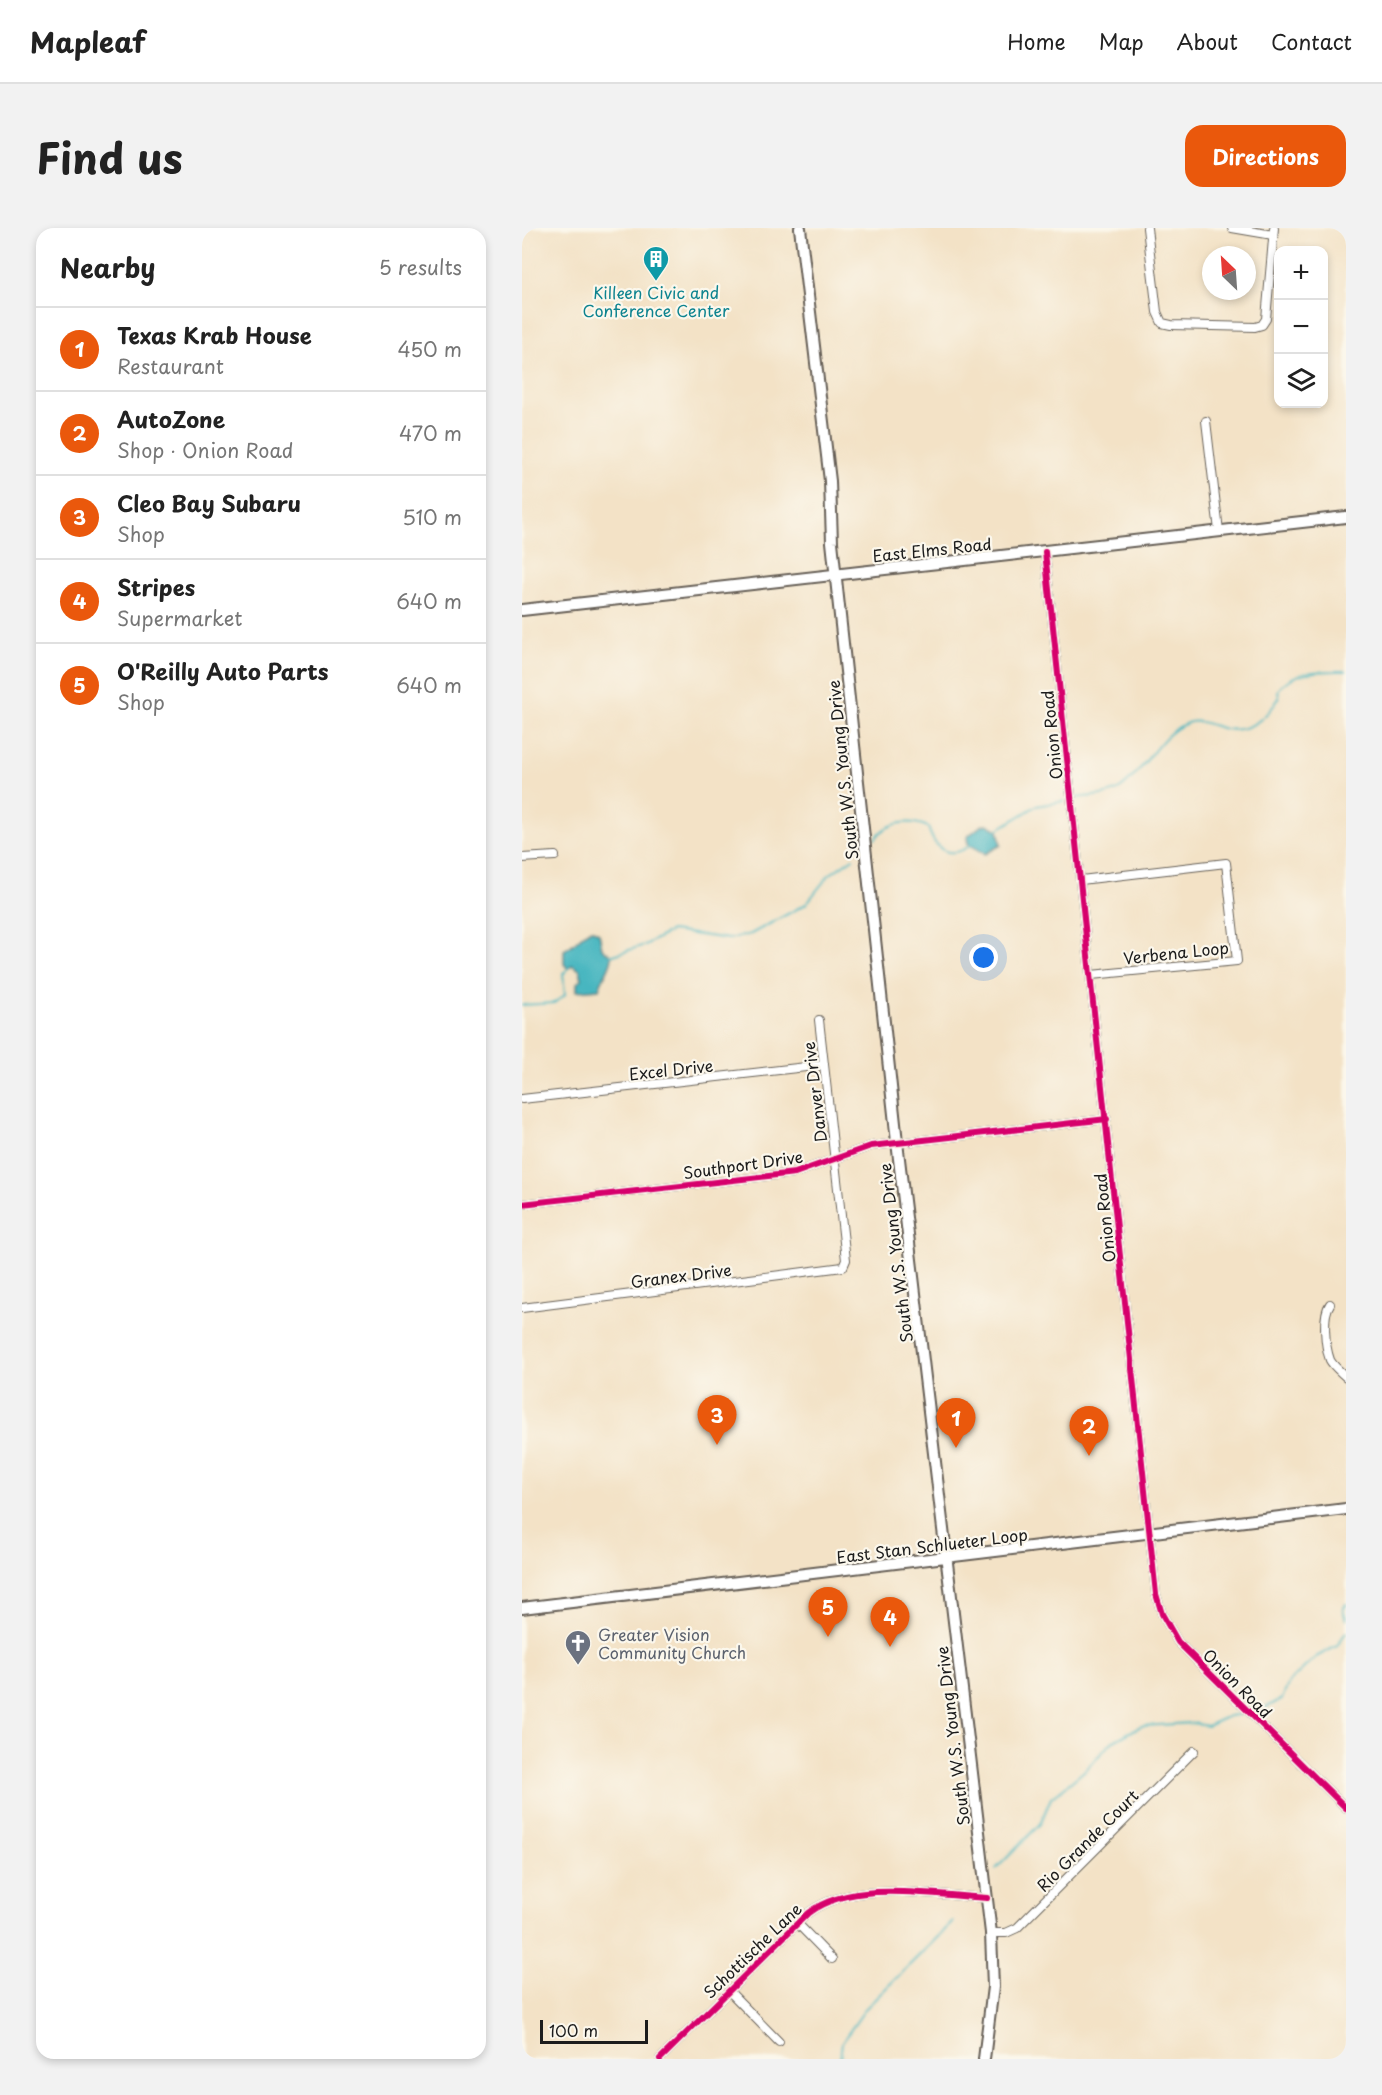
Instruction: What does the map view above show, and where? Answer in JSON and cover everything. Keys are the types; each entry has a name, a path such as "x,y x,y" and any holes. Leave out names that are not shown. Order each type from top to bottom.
{"main road":[{"name":"South W.S. Young Drive","path":"800,228 830,480 836,575 897,1142 991,1933 993,1987 984,2059"},
{"name":"East Elms Road","path":"522,610 1346,517"},
{"name":"East Stan Schlueter Loop","path":"522,1608 1346,1509"}],"street":[{"path":"1147,228 1157,312 1162,323 1255,327 1262,325 1266,319 1274,232 1232,228"},
{"path":"1206,421 1219,531"},
{"name":"Onion Road","path":"1045,552 1156,1594 1168,1627 1186,1650 1346,1808"},
{"path":"522,858 555,856"},
{"name":"Verbena Loop","path":"1081,880 1226,863 1237,961 1091,975"},
{"name":"Danver Drive","path":"819,1020 846,1260 843,1267"},
{"name":"Excel Drive","path":"522,1099 824,1065"},
{"name":"Southport Drive","path":"522,1204 795,1173 862,1148 897,1142 1107,1119"},
{"name":"Granex Drive","path":"522,1308 843,1267"},
{"path":"1330,1304 1325,1313 1329,1355 1333,1364 1346,1377"},
{"name":"Rio Grande Court","path":"991,1933 1006,1933 1017,1929 1194,1751"},
{"name":"Schottische Lane","path":"661,2059 797,1923 818,1905 851,1893 987,1898"},
{"path":"797,1923 831,1959"},
{"path":"729,1991 779,2042"}],"water":[{"path":"987,824 998,830 1001,845 985,854 968,844 967,837 982,825"},
{"path":"591,929 599,933 602,948 612,956 612,960 599,989 577,991 577,983 582,979 580,970 572,965 568,969 564,964 564,950"}],"waterway":[{"path":"1076,798 1106,794 1121,788 1130,781 1168,736 1187,723 1198,722 1228,729 1245,728 1267,713 1279,698 1278,690 1292,678 1309,673 1346,671"},
{"path":"997,830 1036,806 1064,801"},
{"path":"875,839 892,825 914,823 928,827 935,842 944,851 956,852 971,845"},
{"path":"610,956 645,945 671,931 729,939 751,934 806,904 829,875 853,858"},
{"path":"522,1005 554,1003 565,995 563,974 569,968"},
{"path":"1346,1604 1343,1610 1346,1620"},
{"path":"1257,1712 1282,1699 1289,1682 1316,1657 1337,1646 1346,1632"},
{"path":"996,1869 1040,1824 1051,1798 1083,1772 1112,1742 1141,1726 1192,1723 1207,1726 1229,1716 1242,1714"},
{"path":"840,2059 842,2042 866,2008 953,1922"}],"cycle path":[{"path":"1045,552 1156,1594 1162,1614 1178,1642 1346,1808"},
{"path":"522,1204 795,1173 871,1146 1107,1119"},
{"path":"660,2059 808,1913 827,1902 848,1896 894,1892 987,1898"}],"place":[{"name":"Killeen Civic and Conference Center","path":"656,282"},
{"name":"Cleo Bay Subaru","path":"717,1445"},
{"name":"Texas Krab House","path":"956,1448"},
{"name":"AutoZone","path":"1089,1456"},
{"name":"O'Reilly Auto Parts","path":"828,1637"},
{"name":"Stripes","path":"890,1647"},
{"name":"Greater Vision Community Church","path":"578,1666"}]}
